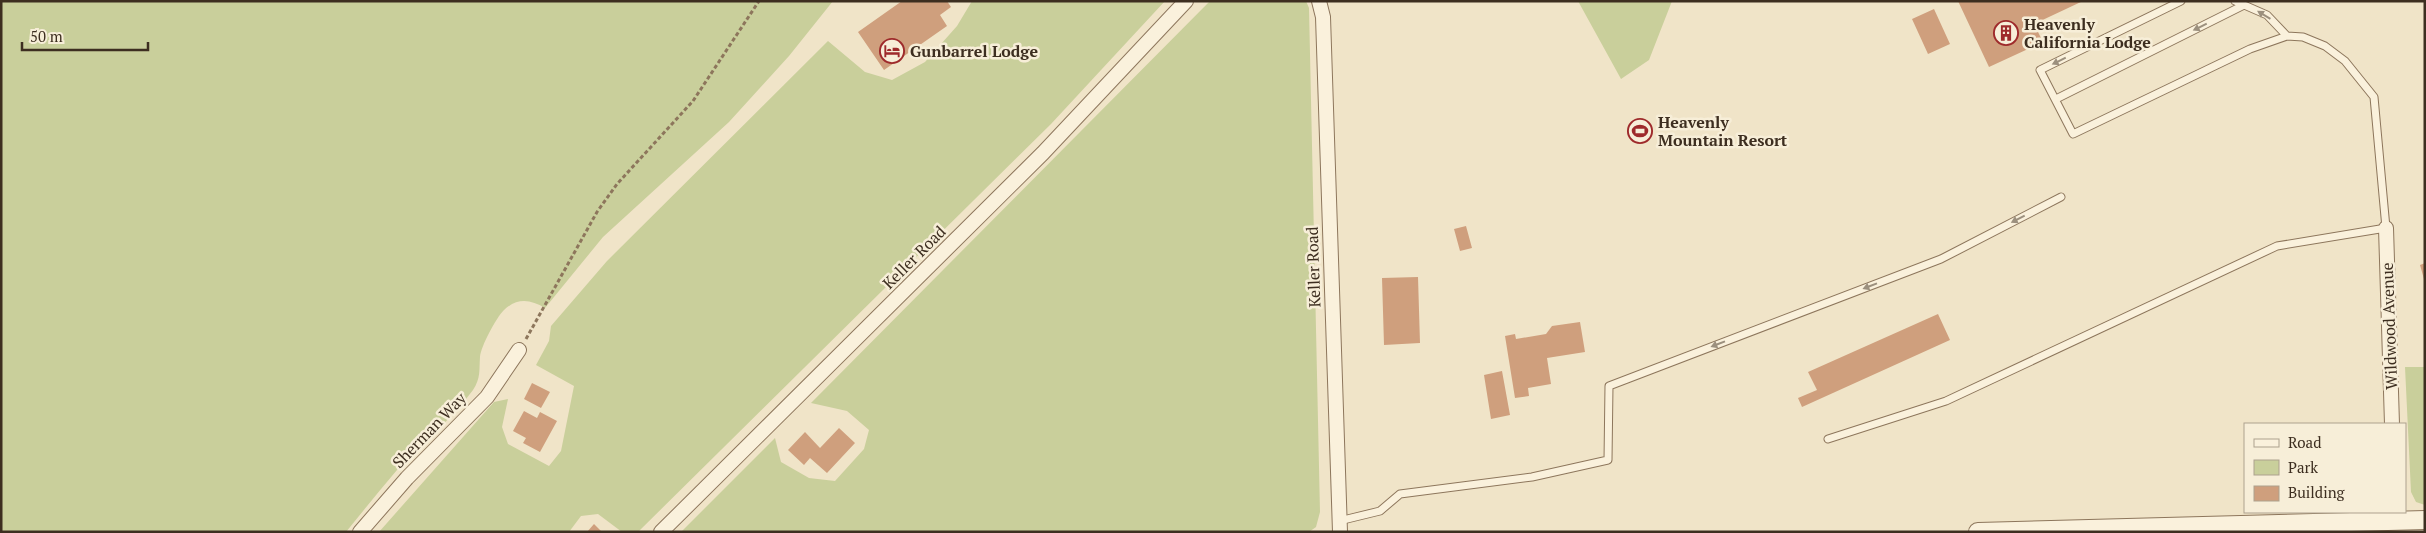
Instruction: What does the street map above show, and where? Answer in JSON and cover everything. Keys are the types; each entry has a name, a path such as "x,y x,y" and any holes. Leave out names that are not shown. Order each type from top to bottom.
{"street":[{"name":"Keller Road","path":"661,532 1043,153 1186,1"},
{"name":"Keller Road","path":"1319,1 1322,17 1339,526"},
{"name":"Wildwood Avenue","path":"2386,228 2392,423"},
{"name":"Sherman Way","path":"360,532 407,478 487,397 519,350"},
{"path":"1978,532 2112,530 2425,520"}],"lane":[{"path":"1828,439 1946,401 2277,246 2386,228 2374,97 2345,61 2325,46 2302,37 2287,36 2250,49 2073,134 2040,70 2181,1"},
{"path":"2235,1 2267,15 2287,36"},
{"path":"2056,99 2244,5"},
{"path":"1339,526 1380,511 1400,494 1532,477 1608,460 1609,386 1940,260 2061,197"}],"path":[{"path":"519,350 597,212 617,184 693,101 759,1"}],"green space":[{"path":"1,1 833,1 789,56 729,122 603,237 545,308 535,303 524,301 514,303 504,310 493,325 483,346 476,386 446,421 397,470 346,532 1,532"},
{"path":"972,1 1165,1 1051,124 638,532 622,532 598,514 581,516 569,532 379,532 494,402 508,399 502,427 508,444 549,466 561,451 574,386 536,365 549,341 551,326 607,261 828,41 865,72 892,80 925,62 957,26"},
{"path":"1210,1 1306,1 1309,8 1320,512 1316,527 1309,532 681,532 775,438 781,462 809,478 835,481 864,449 869,430 847,411 811,403"},
{"path":"1578,1 1672,1 1649,60 1621,79"},
{"path":"2405,367 2425,367 2425,505 2416,502 2411,492"}],"building":[{"name":"Gunbarrel Lodge","path":"902,1 947,1 951,7 940,15 947,26 884,70 858,32"},
{"name":"Heavenly California Lodge","path":"1958,1 2083,1 2034,24 2043,42 1989,67"},
{"path":"1934,9 1950,44 1928,54 1912,19"},
{"path":"1466,226 1472,248 1460,251 1454,229"},
{"path":"2425,263 2425,278 2424,279 2420,265"},
{"path":"1418,277 1420,343 1384,345 1382,278"},
{"path":"1938,314 1950,340 1802,407 1798,398 1817,390 1808,372"},
{"path":"1580,322 1585,352 1547,358 1551,384 1528,388 1529,396 1515,398 1505,336 1515,334 1516,339 1546,334 1552,326"},
{"path":"1502,371 1510,415 1491,419 1484,375"},
{"path":"532,383 550,392 541,408 524,399"},
{"path":"524,411 537,418 540,412 557,421 540,452 523,443 526,438 513,431"},
{"path":"839,428 855,443 827,473 810,458 804,465 788,450 805,432 820,448"},
{"path":"594,524 602,532 587,532"}],"place":[{"name":"Heavenly California Lodge","path":"2006,33"},
{"name":"Gunbarrel Lodge","path":"892,51"},
{"name":"Heavenly Mountain Resort","path":"1640,131"}]}
